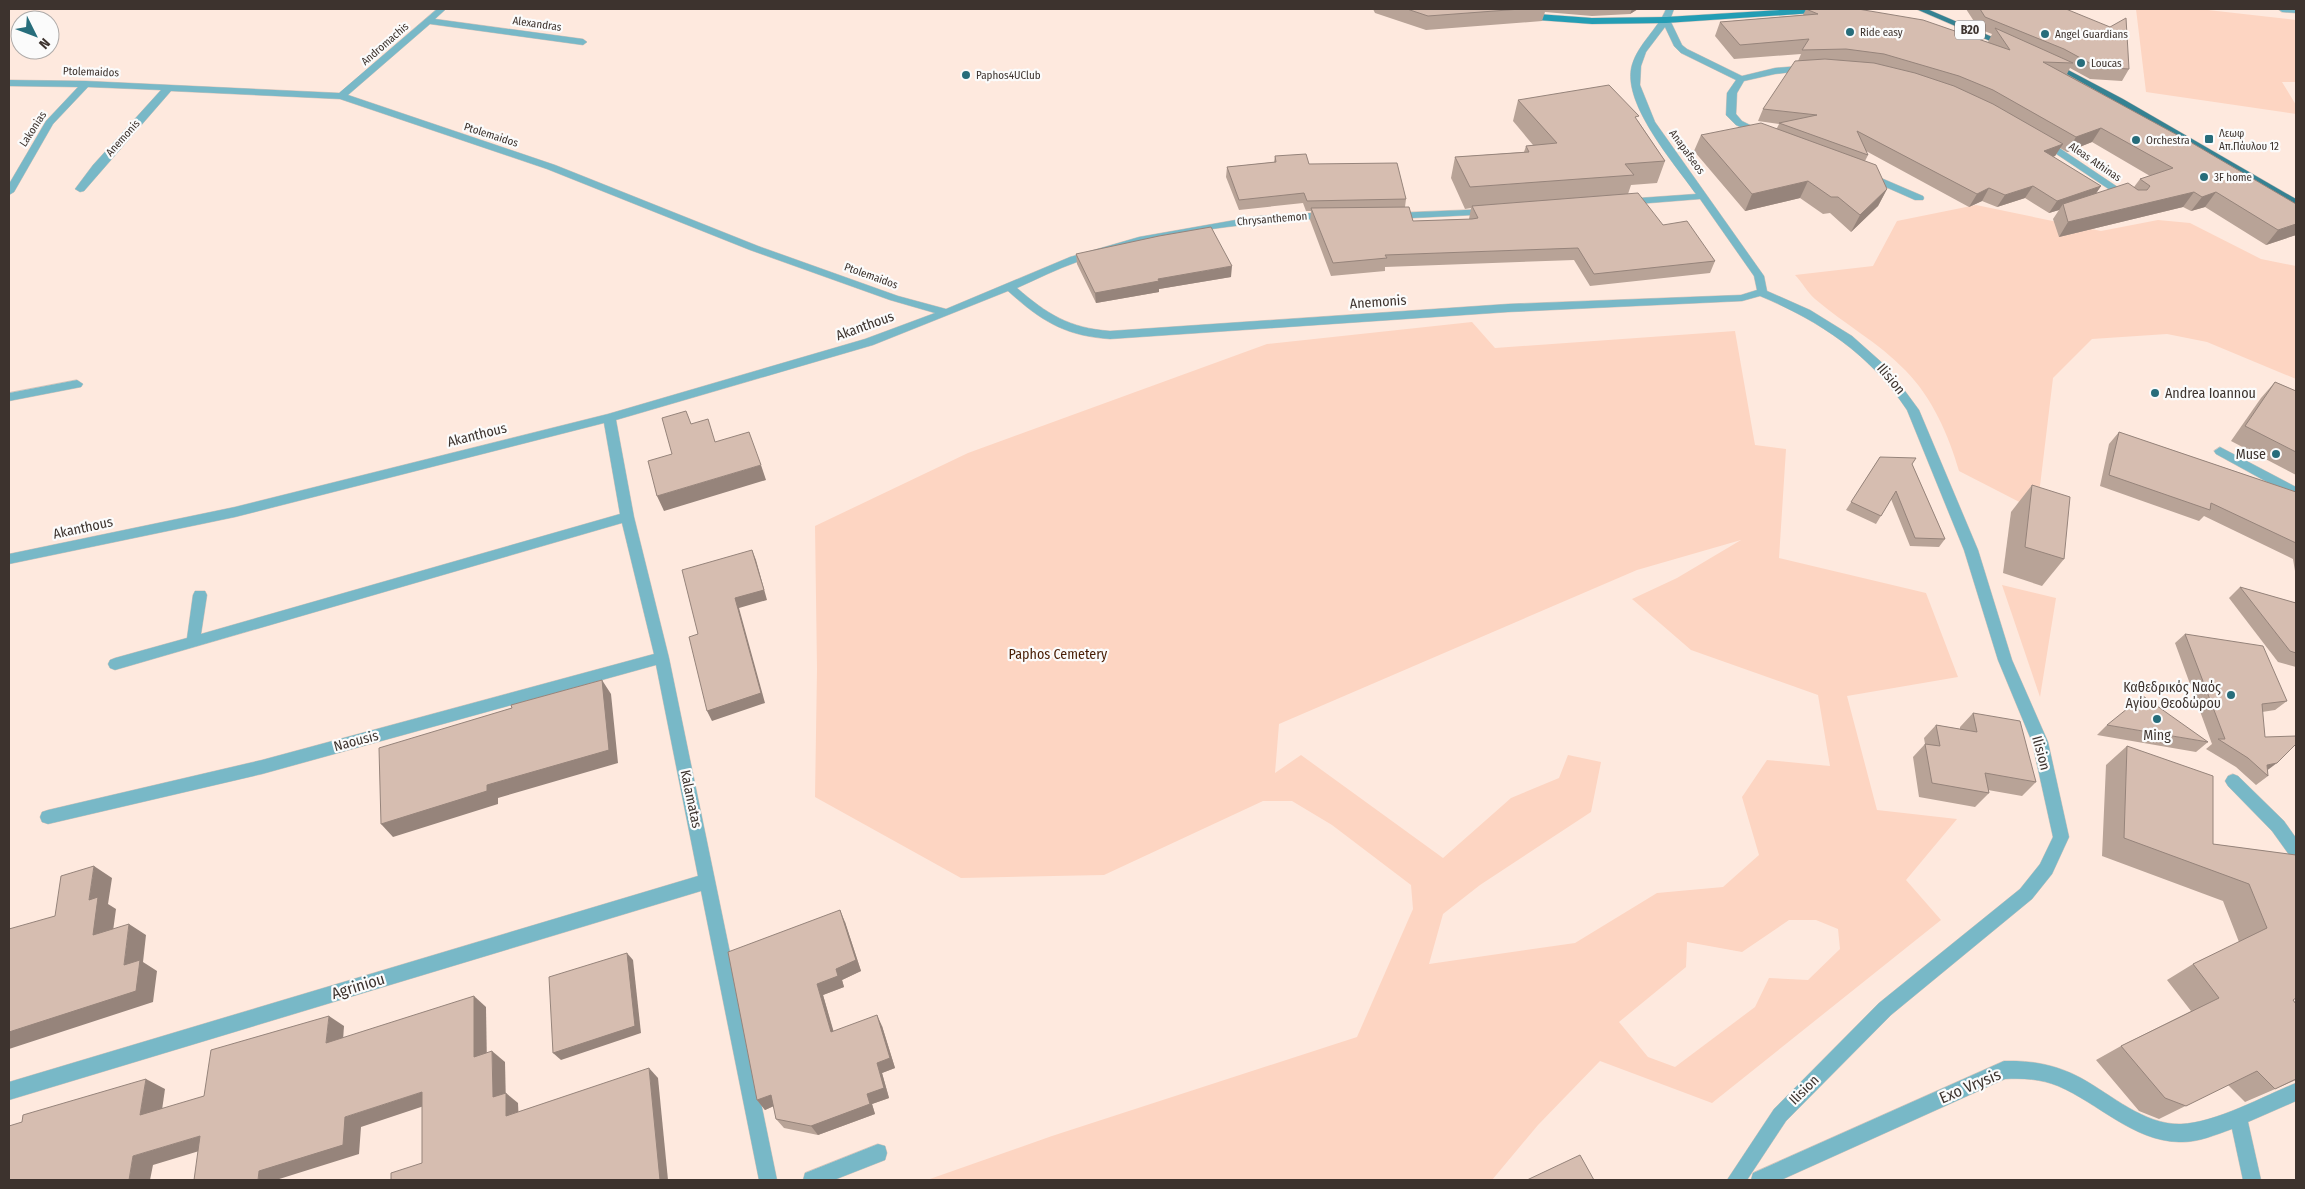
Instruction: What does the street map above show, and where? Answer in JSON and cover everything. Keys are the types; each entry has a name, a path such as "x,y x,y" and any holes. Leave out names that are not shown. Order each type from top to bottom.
{"main road":[{"path":"1515,14 1592,21 1666,20 1828,9"},
{"name":"B20","path":"1920,9 2020,51 1949,32"},
{"path":"1802,12 1839,13"},
{"path":"2045,62 2120,101 2296,203"}],"street":[{"name":"Andromachis","path":"341,96 442,9"},
{"name":"Anapafseos","path":"1670,9 1666,20 1642,52 1636,66 1635,85 1650,122 1759,276 1763,288 1761,292"},
{"path":"2282,9 2296,10"},
{"path":"1666,20 1678,46 1684,52 1741,79 1775,71 1816,68"},
{"name":"Alexandras","path":"429,21 583,42"},
{"path":"1741,79 1732,93 1731,115 1739,123 1775,140"},
{"name":"Ptolemaidos","path":"9,83 86,84 341,96 551,167 754,248 894,298 945,312"},
{"name":"Lakonias","path":"9,192 49,123 86,84"},
{"name":"Anemonis","path":"80,189 96,167 168,88"},
{"name":"Aleas Athinas","path":"2036,136 2133,202"},
{"path":"1861,172 1919,198"},
{"path":"1615,203 1704,196"},
{"path":"1380,215 1497,212"},
{"name":"Chrysanthemon","path":"945,312 1010,287 1074,259 1143,239 1258,219 1344,215"},
{"name":"Anemonis","path":"1010,287 1041,312 1065,328 1091,335 1508,308 1742,298 1761,292"},
{"name":"Ilision","path":"1736,1180 1780,1115 1885,1009 2026,894 2046,869 2061,837 2040,742 2005,660 1971,550 1913,410 1902,391 1871,356 1807,312 1761,292"},
{"name":"Akanthous","path":"9,559 235,512 609,418 869,342 945,312"},
{"path":"9,397 77,384"},
{"name":"Kalamatas","path":"609,418 627,516 662,658 768,1180"},
{"path":"2220,451 2296,493"},
{"path":"115,664 627,516"},
{"path":"193,642 200,595"},
{"name":"Naousis","path":"48,817 262,767 662,658"},
{"path":"2233,781 2278,826 2296,851"},
{"name":"Agriniou","path":"9,1090 708,881"},
{"name":"Exo Vrysis","path":"1760,1180 2004,1070 2035,1071 2062,1078 2128,1115 2170,1132 2189,1132 2238,1116 2296,1092"},
{"path":"2238,1116 2252,1180"},
{"path":"812,1180 878,1153"}],"green space":[{"path":"2136,9 2199,9 2296,20 2296,82 2282,82 2296,105 2296,114 2146,92"},
{"path":"1976,205 2101,231 2158,220 2190,223 2261,259 2296,266 2296,379 2207,342 2167,334 2092,339 2053,378 2037,511 1959,471 1945,431 1915,381 1895,360 1815,299 1795,275 1873,266 1897,221"},
{"name":"Paphos Cemetery","path":"1472,322 1495,348 1735,331 1755,445 1786,449 1779,558 1926,593 1958,677 1847,696 1877,810 1957,819 1906,880 1941,920 1712,1103 1600,1061 1538,1125 1492,1180 927,1180 1052,1136 1357,1037 1413,909 1411,885 1332,825 1292,801 1263,801 1104,875 961,878 815,797 817,669 815,526 968,453 1267,344","holes":["1741,540 1677,578 1632,599 1691,650 1818,695 1830,766 1767,760 1742,797 1759,855 1723,887 1657,893 1575,943 1429,964 1443,914 1480,885 1591,812 1601,762 1568,755 1559,778 1511,798 1443,858 1301,755 1275,773 1279,724 1637,570","1789,920 1816,920 1838,929 1840,949 1808,980 1769,978 1755,1007 1675,1067 1648,1057 1619,1022 1686,967 1687,942 1742,952"]},
{"path":"2002,585 2056,598 2040,697"}],"building":[{"path":"1407,9 1521,9 1428,16"},
{"path":"1806,9 1858,9 1923,20 2010,50 1995,28 2073,63 2043,62 2192,143 2296,204 2296,224 2278,230 2216,192 2202,197 2194,192 2068,222 2063,204 2128,183 2138,190 2147,190 2150,186 2140,179 2173,168 2101,128 2076,137 1993,90 1959,76 1884,54 1846,49 1802,50 1809,39 1740,45 1720,22 1818,14"},
{"path":"1980,9 2066,9 2110,27 2126,18 2129,69 2097,67 2064,49 1985,17"},
{"path":"1825,59 1874,63 1915,73 1954,86 1993,104 2063,144 2044,151 2101,186 2057,201 2033,186 2005,195 1989,188 1977,194 1857,131 1868,155 1779,123 1817,115 1763,109 1795,61"},
{"path":"1609,85 1639,116 1635,117 1665,161 1625,164 1634,175 1470,187 1455,157 1529,152 1526,146 1557,143 1518,100"},
{"path":"1761,123 1876,165 1887,189 1860,215 1838,197 1831,197 1808,181 1752,194 1701,135"},
{"path":"1306,154 1309,164 1397,163 1406,199 1307,201 1304,193 1239,200 1227,167 1276,162 1275,156"},
{"path":"1638,193 1663,225 1687,221 1715,261 1594,274 1578,248 1385,255 1387,258 1333,263 1311,208 1409,207 1413,221 1472,219 1478,218 1472,206"},
{"path":"1211,227 1232,266 1158,279 1159,281 1095,293 1076,254 1159,236"},
{"path":"2275,382 2296,391 2296,452 2245,426"},
{"path":"686,411 691,424 708,419 715,442 749,432 761,465 657,496 648,461 672,454 662,418"},
{"path":"2119,432 2296,492 2296,543 2211,503 2210,510 2109,475"},
{"path":"1880,457 1916,458 1912,464 1945,539 1915,538 1896,491 1881,516 1851,502"},
{"path":"2032,485 2070,497 2064,559 2025,547"},
{"path":"752,550 764,590 735,598 761,693 707,711 689,637 698,634 682,570"},
{"path":"2240,587 2296,603 2296,653 2290,651"},
{"name":"Καθεδρικός Ναός Αγίου Θεοδώρου","path":"2185,634 2263,646 2287,701 2262,704 2265,737 2296,736 2296,744 2277,763 2267,765 2268,776 2248,758 2218,739 2225,739"},
{"path":"602,680 609,750 487,785 487,791 381,824 379,748 512,708 511,705"},
{"path":"2143,696 2208,742 2107,725"},
{"path":"1973,713 2020,721 2036,782 1985,773 1989,793 1932,783 1925,744 1940,746 1936,725 1977,732"},
{"path":"2127,746 2213,776 2213,844 2296,855 2296,998 2293,1000 2296,1004 2296,1079 2275,1089 2257,1071 2186,1106 2165,1098 2121,1046 2219,998 2193,964 2267,928 2249,884 2124,838"},
{"path":"94,866 89,900 98,897 93,935 129,924 124,965 140,960 136,991 9,1032 9,929 55,916 61,876"},
{"path":"840,910 856,960 836,969 838,976 817,984 831,1032 877,1015 890,1058 877,1063 884,1088 867,1094 870,1104 811,1126 776,1119 771,1095 757,1100 728,952"},
{"path":"627,953 635,1026 553,1053 549,977"},
{"path":"474,996 474,1057 492,1051 493,1097 506,1093 506,1116 649,1068 660,1180 391,1180 391,1173 422,1163 422,1092 345,1117 343,1145 259,1171 258,1180 194,1180 200,1136 133,1156 129,1180 9,1180 9,1126 22,1122 23,1115 146,1079 140,1115 204,1096 211,1050 329,1016 326,1043"},
{"path":"1580,1155 1594,1180 1527,1180"}],"place":[{"name":"Ride easy","path":"1850,32"},
{"name":"Angel Guardians","path":"2045,34"},
{"name":"Loucas","path":"2081,63"},
{"name":"Paphos4UClub","path":"966,75"},
{"name":"Λεωφ Απ.Πάυλου 12","path":"2209,139"},
{"name":"Orchestra","path":"2136,140"},
{"name":"3F home","path":"2204,177"},
{"name":"Andrea Ioannou","path":"2155,393"},
{"name":"Muse","path":"2276,454"},
{"name":"Καθεδρικός Ναός Αγίου Θεοδώρου","path":"2231,695"},
{"name":"Ming","path":"2157,719"}]}
